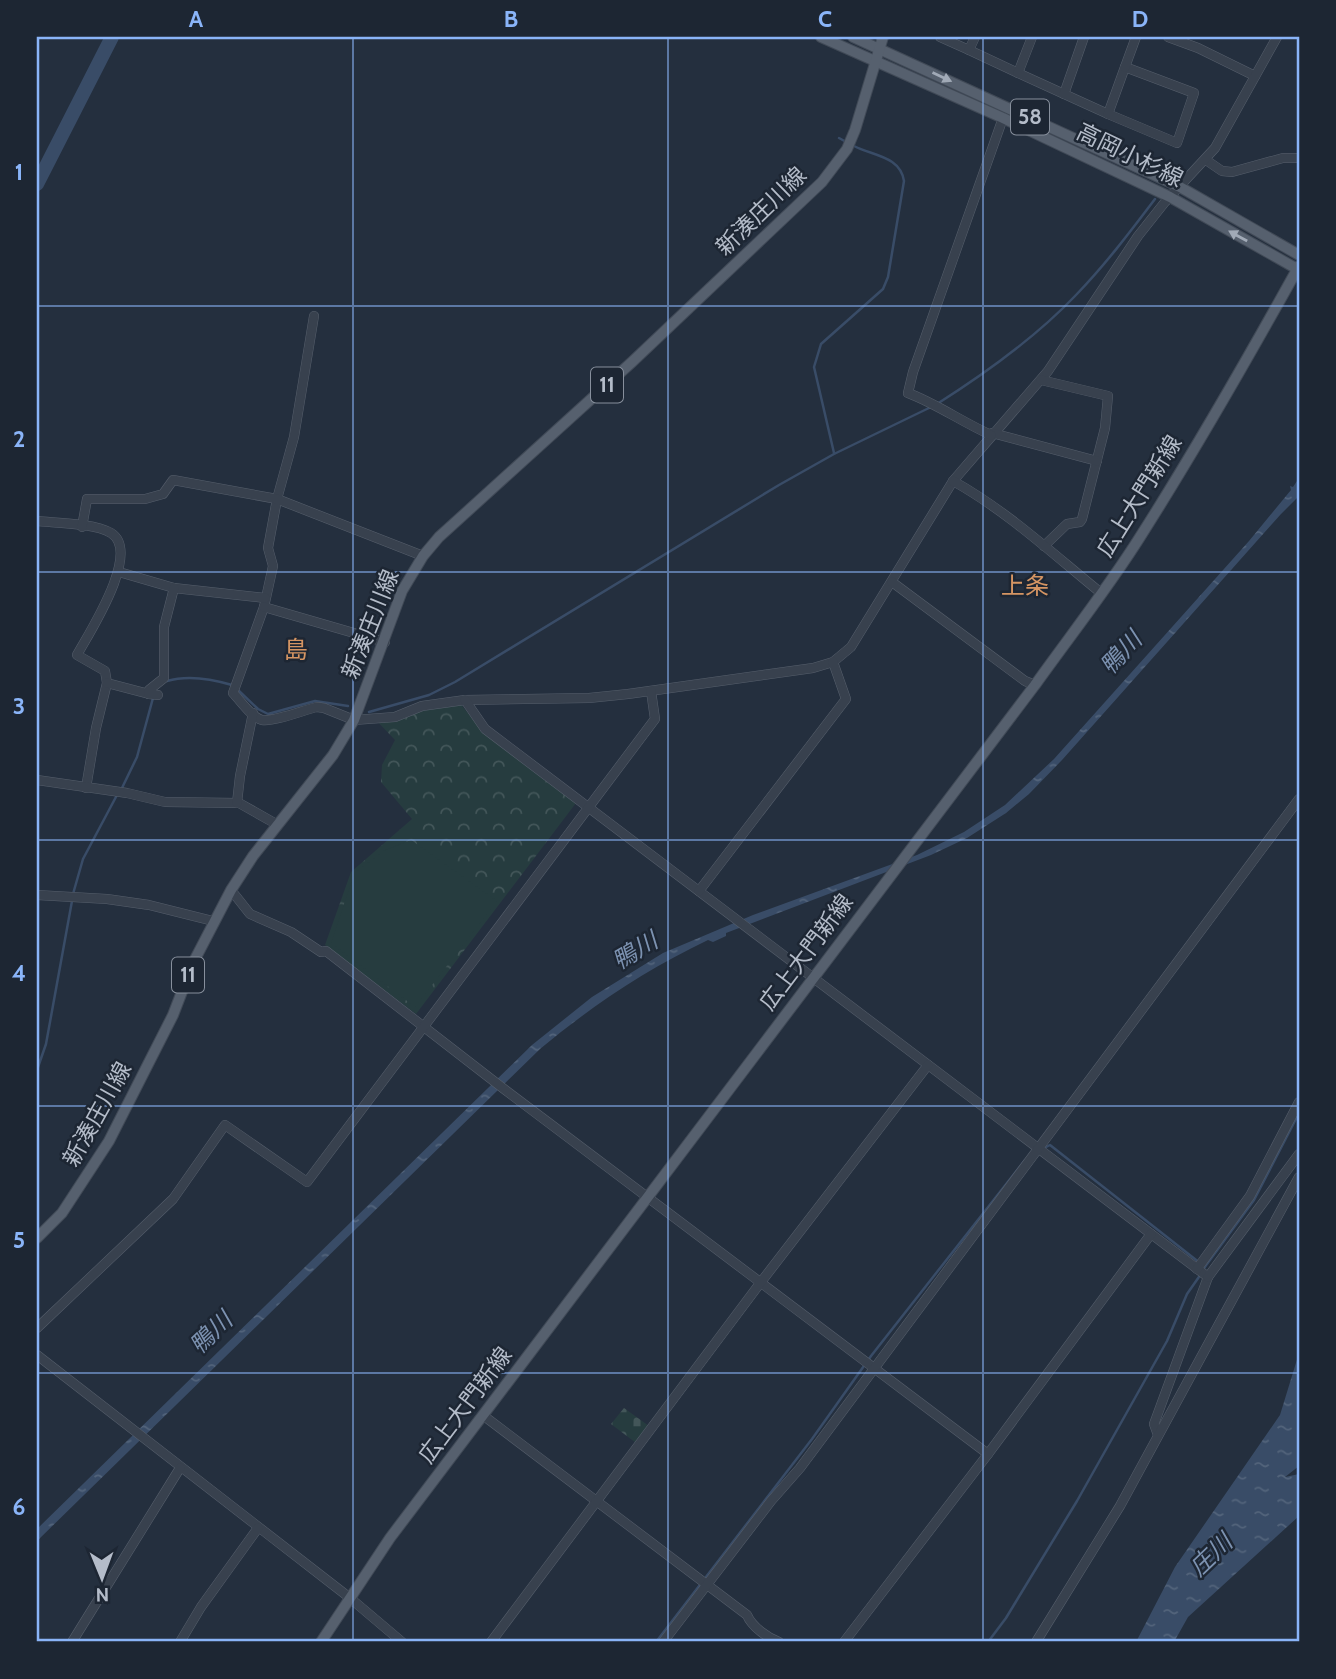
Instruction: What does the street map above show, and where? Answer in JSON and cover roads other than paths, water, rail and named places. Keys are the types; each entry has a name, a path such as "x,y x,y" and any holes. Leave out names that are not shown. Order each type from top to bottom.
{"main road":[{"name":"高岡小杉線","path":"821,37 1003,118 1170,197 1299,269"},
{"name":"高岡小杉線","path":"853,37 1180,187 1299,255"},
{"name":"新湊庄川線","path":"37,1238 70,1202 109,1141 173,1015 213,921 231,890 253,856 333,755 354,720 402,591 424,556 439,537 632,362 822,182 846,149 863,105 883,37"},
{"name":"広上大門新線","path":"321,1642 390,1538 1035,685 1101,593 1139,539 1299,269"}],"street":[{"path":"940,37 1177,143 1194,93 1125,67"},
{"path":"970,50 975,37"},
{"path":"1018,73 1032,37"},
{"path":"1064,94 1084,37"},
{"path":"1108,114 1136,37"},
{"path":"1168,37 1198,48 1255,76"},
{"path":"314,316 294,437 277,499 268,548 273,566 265,603 233,693 261,720 317,707 354,720 395,717 422,706 465,700 589,698 813,668 833,662 851,647 953,481 1041,380 1138,236 1170,197 1206,160 1277,37"},
{"path":"1003,118 908,393 933,402 954,418 992,434 1097,461"},
{"path":"1206,160 1222,171 1232,172 1283,158 1299,158"},
{"path":"1041,380 1108,396 1105,428 1080,522 1067,524 1044,546"},
{"path":"82,527 87,499 145,499 163,494 173,480 277,499 424,556"},
{"path":"953,481 983,499 1101,593"},
{"path":"37,520 99,529 113,534 121,544 119,572 108,599 77,655 105,671 107,683 86,788"},
{"path":"119,572 174,588 265,603 385,642"},
{"path":"892,582 1025,681 1035,685"},
{"path":"107,683 153,695 149,690 164,678 164,627 174,588"},
{"path":"699,891 846,699 833,662"},
{"path":"37,1328 173,1199 225,1125 307,1182 655,719 651,691"},
{"path":"465,700 485,729 1208,1277"},
{"path":"237,803 253,713"},
{"path":"37,780 127,793 165,803 237,803 278,825"},
{"path":"663,1642 771,1501 800,1468 1299,799"},
{"path":"231,890 250,914 291,933 321,952 326,951 492,1080 988,1454"},
{"path":"37,895 107,899 151,905 213,921"},
{"path":"491,1642 761,1282 928,1065"},
{"path":"1197,1269 1250,1196 1299,1102"},
{"path":"1158,1435 1154,1424 1208,1277 1299,1154"},
{"path":"1036,1642 1120,1506 1299,1177"},
{"path":"844,1642 1151,1234"},
{"path":"37,1355 350,1598 402,1642"},
{"path":"484,1416 707,1584 747,1615 749,1621 779,1642"},
{"path":"72,1642 180,1468"},
{"path":"180,1642 201,1607 258,1528"}],"water":[{"path":"1299,478 1299,496 1029,794 1006,813 967,838 931,855 685,951 580,1017 540,1049 37,1541 37,1529 532,1045 592,997 663,953 753,915 917,855 964,832 1005,805 1054,759 1249,541"},
{"name":"庄川","path":"1299,1353 1299,1466 1285,1477 1299,1474 1299,1516 1188,1617 1174,1642 1136,1642 1175,1567 1280,1415"}],"waterway":[{"path":"37,184 112,37"},
{"path":"839,138 848,143"},
{"path":"834,453 814,367 821,344 883,289 888,277 904,181 897,166 885,158 854,146"},
{"path":"937,404 1010,354 1061,310 1087,284 1155,199"},
{"path":"369,712 429,695 455,682 779,485 834,454 931,407"},
{"path":"167,681 200,678 232,685"},
{"path":"238,690 258,709 268,714 315,701 348,706"},
{"path":"121,790 137,757 153,698"},
{"path":"73,894 83,859 117,795"},
{"path":"37,1070 46,1044 72,901"},
{"path":"1204,1268 1254,1200 1299,1113"},
{"path":"1042,1149 1050,1145 1205,1267"},
{"path":"656,1642 812,1439 871,1356 1025,1160"},
{"path":"988,1642 1006,1618 1077,1501 1167,1341 1187,1294 1201,1274"}],"district":[{"name":"上条","path":"1025,586"},
{"name":"島","path":"296,650"}],"water label":[{"name":"鴨川","path":"1121,653"},
{"name":"鴨川","path":"635,951"},
{"name":"鴨川","path":"211,1333"}]}
